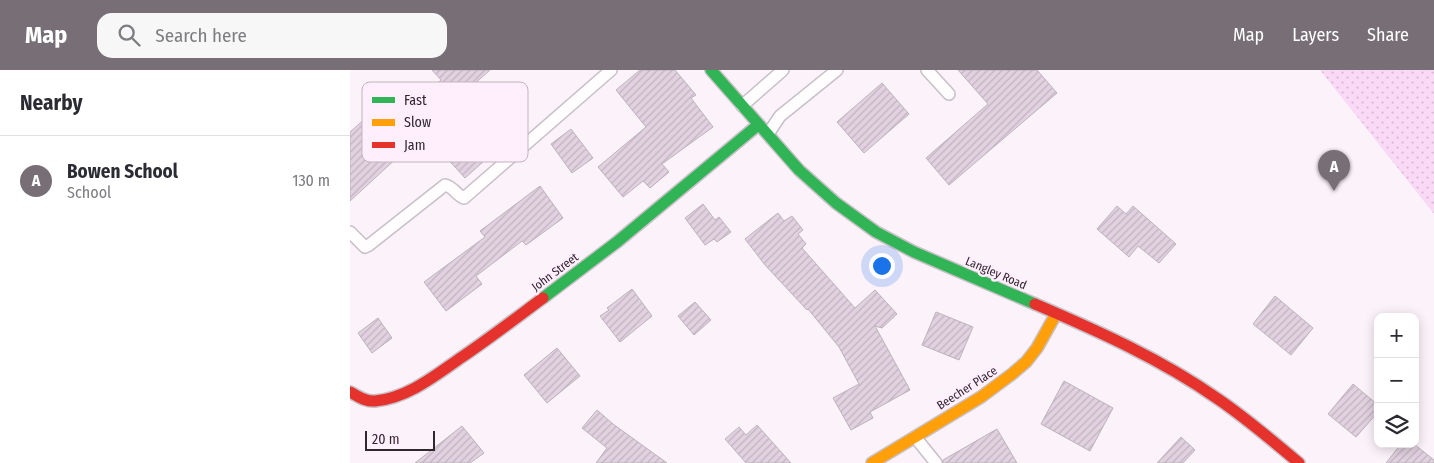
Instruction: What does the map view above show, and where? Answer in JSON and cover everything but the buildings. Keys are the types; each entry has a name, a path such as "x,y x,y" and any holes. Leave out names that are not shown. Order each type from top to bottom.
{"street":[{"name":"Langley Road","path":"711,70 768,136 817,186 854,217 876,232 914,252 1130,347 1206,390 1255,426 1299,463"},
{"name":"John Street","path":"350,392 365,400 374,401 400,395 426,382 492,337 609,248 758,125"},
{"name":"Beecher Place","path":"872,463 981,397 1012,374 1026,362 1037,348 1056,314"}],"lane":[{"path":"528,142 611,70"},
{"path":"742,106 783,70"},
{"path":"768,136 780,116 837,70"},
{"path":"927,70 948,94"},
{"path":"350,232 365,247 369,246 445,185 451,186 459,196 464,198 505,162"},
{"path":"915,437 936,463"}],"shaded area":[{"path":"1320,70 1434,70 1434,214"}],"traffic: fast":[{"path":"711,70 799,170 836,203 876,232 914,252 1035,304"},
{"path":"543,298 617,242 758,125"}],"traffic: slow":[{"path":"872,463 981,397 1012,374 1026,362 1037,348 1056,314"}],"traffic: jam":[{"path":"350,392 365,400 375,401 410,391 442,371 543,298"},
{"path":"1035,304 1106,335 1174,371 1239,414 1299,463"}],"place":[{"name":"Bowen School","path":"1334,191"}]}
